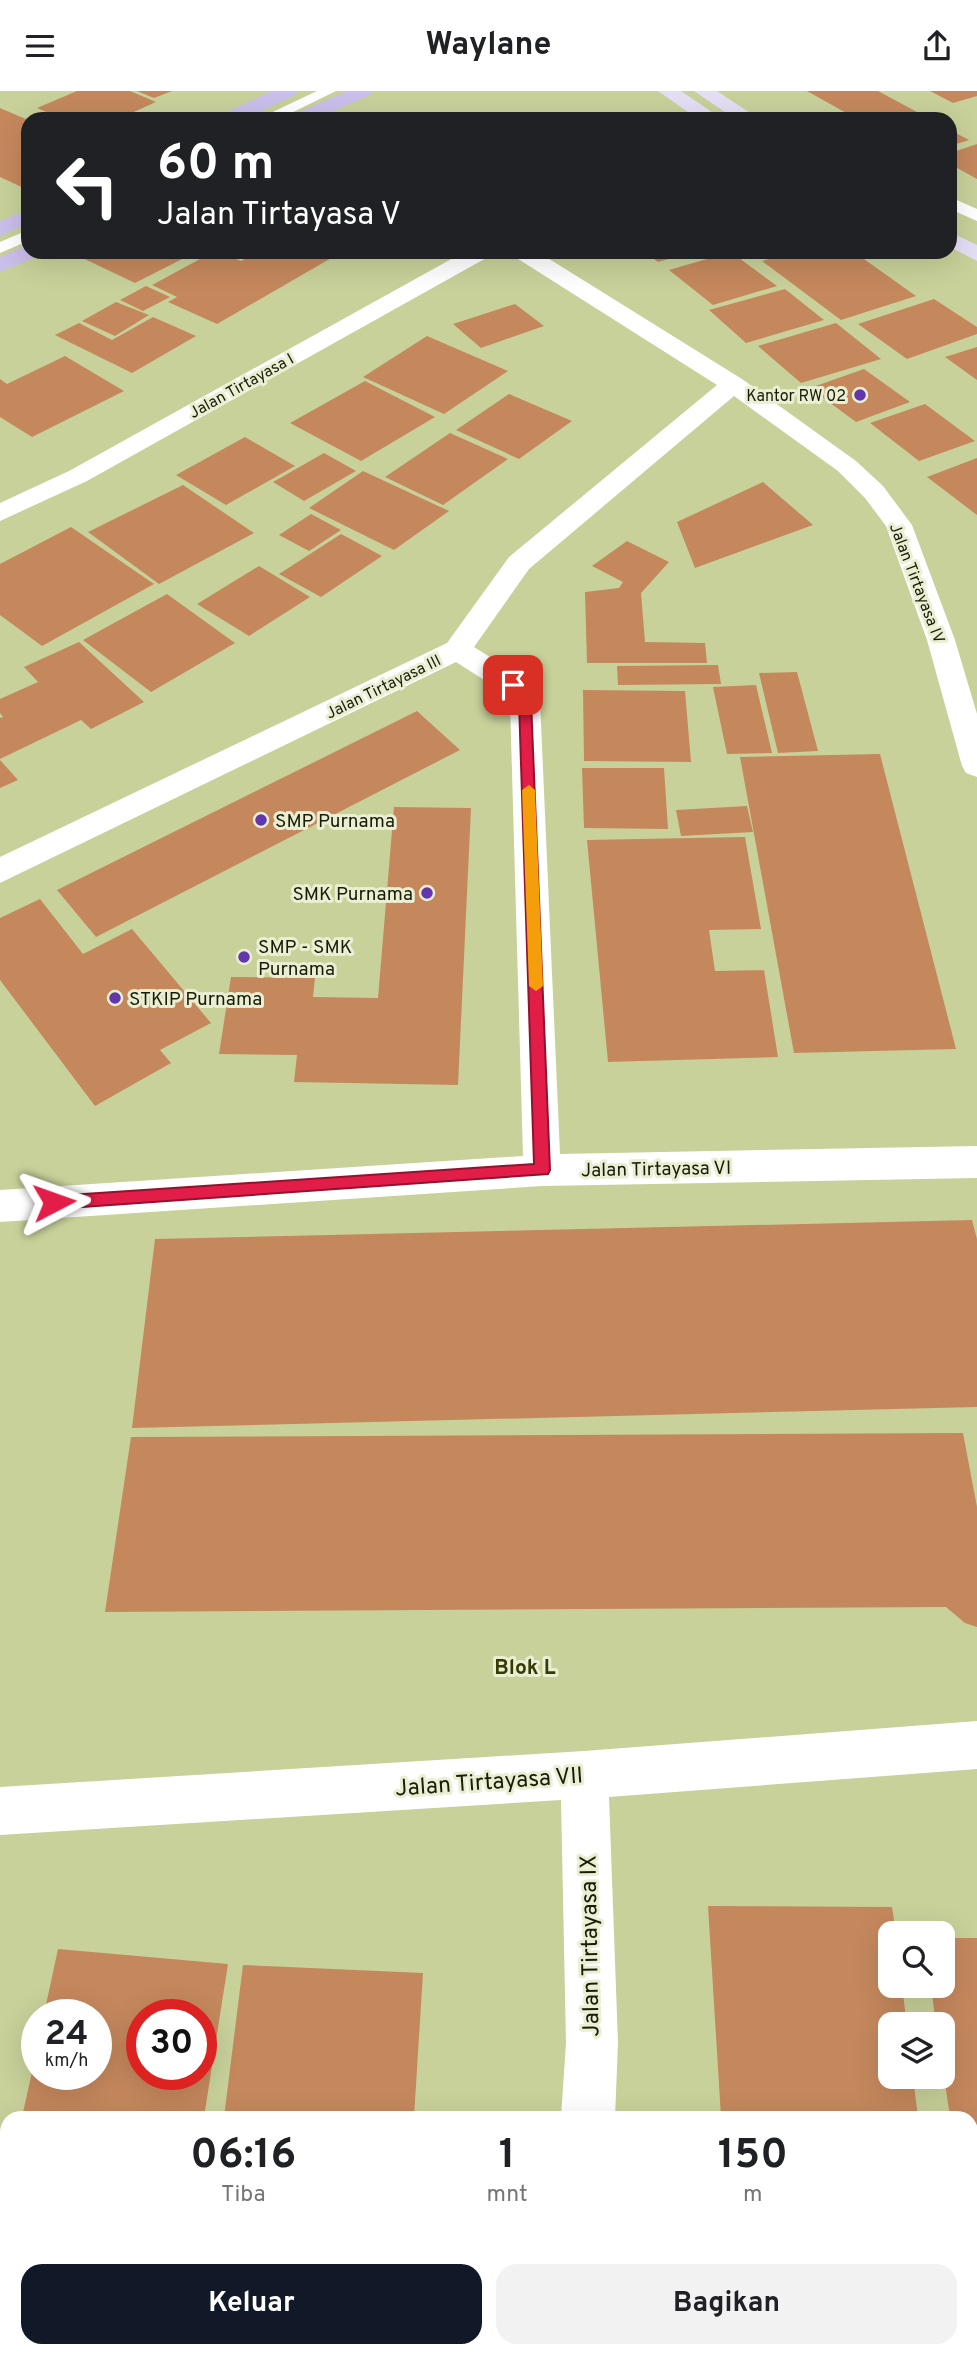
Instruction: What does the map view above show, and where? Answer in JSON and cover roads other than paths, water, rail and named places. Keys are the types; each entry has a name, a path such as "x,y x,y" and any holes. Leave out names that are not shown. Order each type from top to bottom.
{"main road":[{"path":"242,112 288,91"},
{"path":"316,112 363,91"},
{"path":"668,91 701,112"},
{"path":"704,91 738,112"},
{"path":"0,229 21,219"},
{"path":"957,242 977,254"},
{"path":"0,265 21,255"}],"street":[{"name":"Jalan Tirtayasa I","path":"0,513 78,476 467,259"},
{"name":"Jalan Tirtayasa IV","path":"534,259 733,384 847,466 874,492 899,525 941,640 977,766"},
{"name":"Jalan Tirtayasa III","path":"0,871 457,650 519,563 733,384"},
{"path":"457,650 513,685 525,701 542,1170"},
{"name":"Jalan Tirtayasa VI","path":"0,1206 542,1170 977,1162"},
{"name":"Jalan Tirtayasa VII","path":"0,1811 584,1775 977,1745"},
{"name":"Jalan Tirtayasa IX","path":"584,1775 592,2043 588,2111"}],"lane":[{"path":"282,112 329,91"},
{"path":"957,206 977,216"},
{"path":"0,248 21,238"}],"place":[{"name":"Kantor RW 02","path":"860,395"},
{"name":"SMP Purnama","path":"261,820"},
{"name":"SMK Purnama","path":"427,893"},
{"name":"SMP - SMK Purnama","path":"244,957"},
{"name":"STKIP Purnama","path":"115,998"}],"district":[{"name":"Blok L","path":"525,1667"}]}
